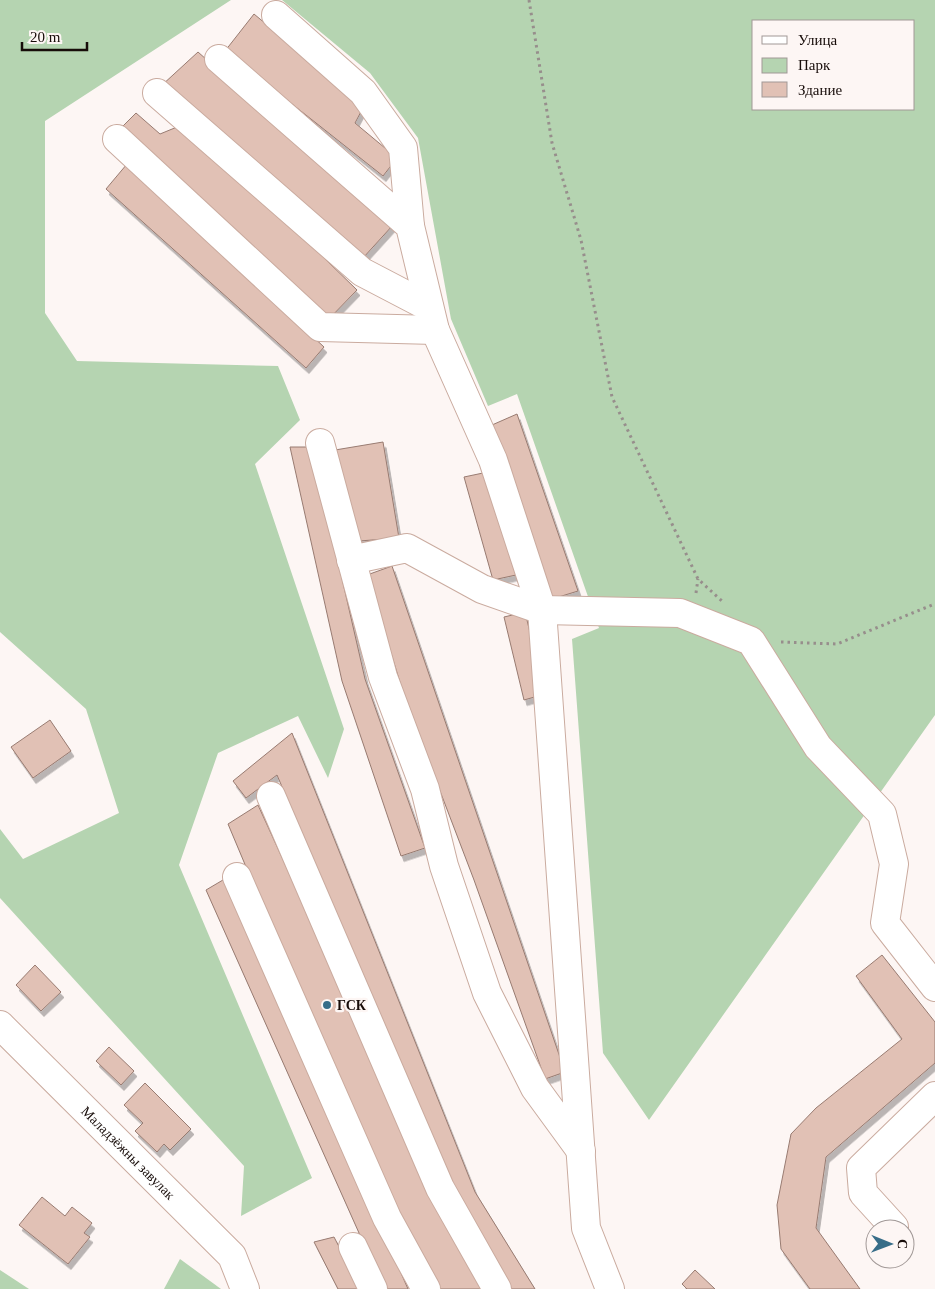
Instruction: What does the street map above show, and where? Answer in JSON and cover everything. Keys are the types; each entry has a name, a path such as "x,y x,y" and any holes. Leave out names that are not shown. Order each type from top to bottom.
{"street":[{"path":"276,16 363,92 403,148 410,226 432,319 493,460 542,610 586,1228 610,1289"},
{"path":"219,59 410,226"},
{"path":"157,93 362,272 432,319"},
{"path":"117,138 320,327 432,319"},
{"path":"320,443 383,677 425,789 444,866 487,993 535,1088 581,1151"},
{"path":"351,560 407,548 482,589 542,610 680,613 751,641 818,747 882,814 894,864 885,923 935,987"},
{"path":"271,796 440,1188 497,1289"},
{"path":"237,877 387,1218 426,1289"},
{"name":"Маладзёжны завулак","path":"0,1025 232,1256 245,1289"},
{"path":"887,1219 863,1193 860,1168 935,1096"},
{"path":"354,1247 373,1289"}],"path":[{"path":"529,0 552,143 581,240 612,396 698,579 727,606"},
{"path":"751,641 837,644 932,605 935,607"}],"green space":[{"path":"0,0 231,0 45,121 45,313 77,361 278,366 300,420 255,464 344,729 328,778 298,716 218,753 179,865 312,1178 241,1216 244,1166 0,898 0,829 23,859 119,813 86,709 0,632"},
{"path":"282,0 935,0 935,715 649,1120 603,1053 572,639 599,628 517,394 488,406 451,319 418,138 370,73"},
{"path":"180,1259 221,1289 164,1289"},
{"path":"0,1270 29,1289 0,1289"}],"building":[{"path":"254,14 364,106 355,123 397,158 383,176 225,51"},
{"path":"198,52 393,225 363,258 161,86"},
{"path":"136,113 160,134 177,127 284,219 357,290 325,323 121,128"},
{"path":"127,164 324,347 306,368 106,189"},
{"path":"517,414 578,591 552,599 492,425"},
{"path":"383,442 399,538 359,541 335,450"},
{"path":"290,447 312,447 365,679 425,848 401,856 342,681"},
{"path":"483,473 516,575 493,580 464,477"},
{"path":"392,566 565,1072 545,1079 474,880 406,702 367,575"},
{"path":"525,612 545,694 524,700 504,617"},
{"path":"50,720 71,751 33,778 11,747"},
{"name":"ГСК","path":"292,733 475,1192 535,1289 511,1289 457,1198 277,775 246,798 233,781"},
{"name":"ГСК","path":"258,805 432,1185 489,1289 438,1289 381,1188 228,824"},
{"path":"228,877 408,1289 384,1289 206,890"},
{"path":"882,955 935,1022 935,1063 826,1157 816,1228 860,1289 810,1289 781,1249 777,1205 791,1134 816,1108 902,1039 856,976"},
{"path":"35,965 61,992 41,1011 16,985"},
{"path":"109,1047 134,1071 121,1085 96,1061"},
{"path":"145,1083 191,1129 170,1150 164,1144 157,1152 135,1131 143,1123 124,1105"},
{"path":"42,1197 65,1216 72,1207 92,1223 84,1233 90,1237 68,1264 19,1225"},
{"path":"334,1237 361,1289 338,1289 314,1242"},
{"path":"695,1270 715,1289 687,1289 682,1284"}],"place":[{"name":"ГСК","path":"327,1005"}]}
